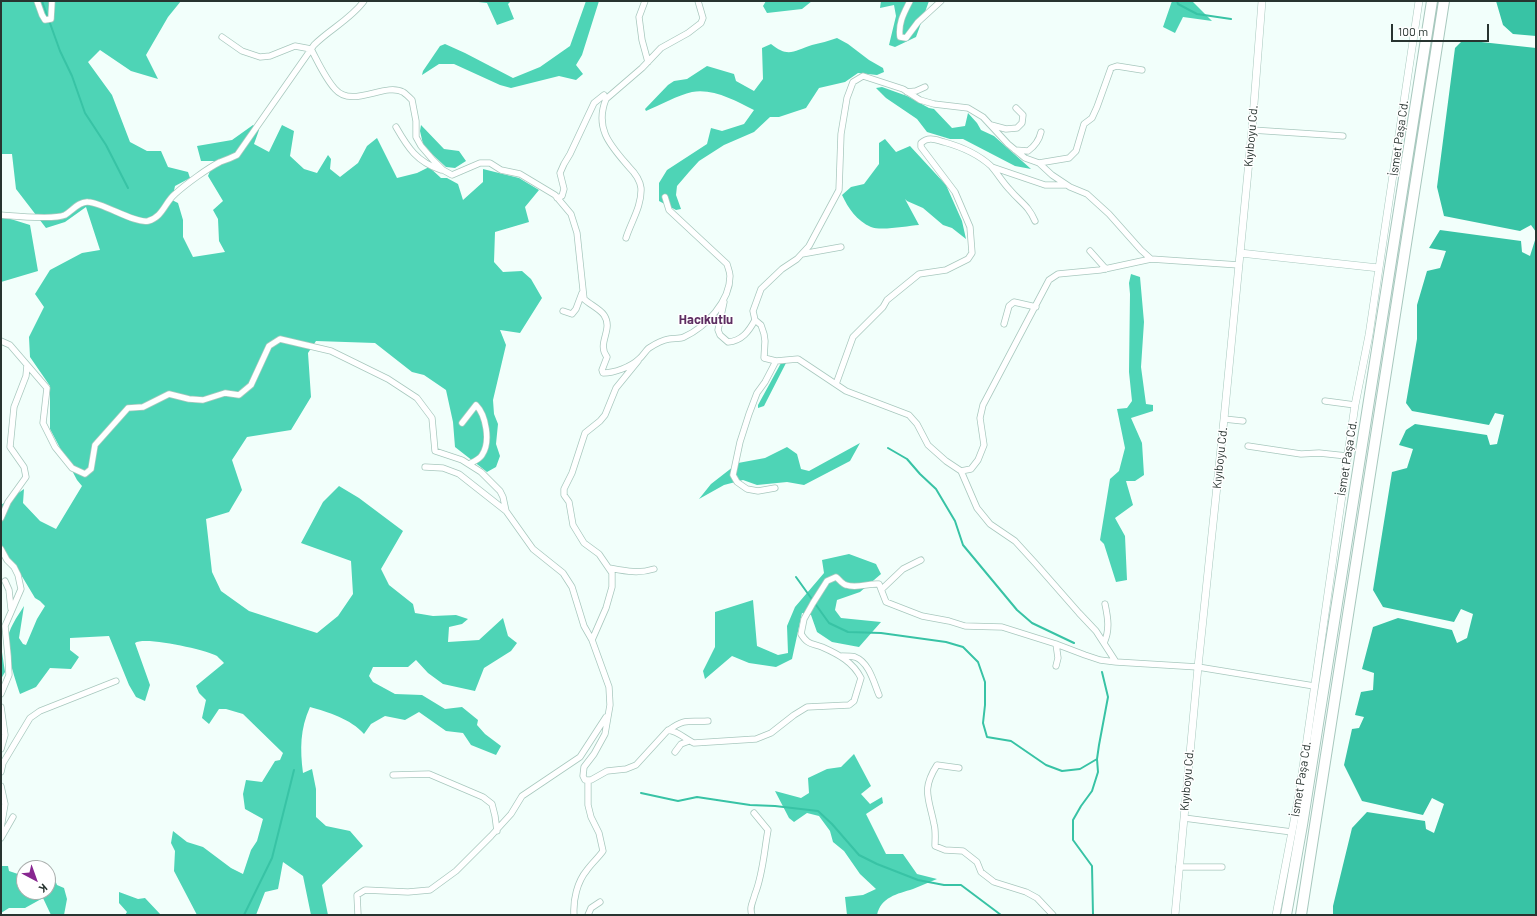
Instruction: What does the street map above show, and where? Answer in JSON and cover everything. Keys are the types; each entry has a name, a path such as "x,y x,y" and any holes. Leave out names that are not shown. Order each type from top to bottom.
{"highway":[{"path":"1286,915 1302,825 1432,1"},
{"path":"1301,915 1444,1"}],"street":[{"path":"38,1 45,20 51,19 52,1"},
{"path":"1,215 64,215 80,203 86,201 137,220 148,221 154,218 162,212 168,201 175,194 220,163 237,155 311,49 322,38 357,10 364,1"},
{"path":"645,1 639,17 642,40 648,62"},
{"path":"626,238 639,205 641,188 632,170 612,148 605,135 601,115 606,99 648,62 661,48 688,33 700,23 703,18 698,1"},
{"path":"910,1 904,12 899,28 900,37 906,38 918,22 941,1"},
{"name":"Kıyıboyu Cd.","path":"1175,915 1198,667 1252,130 1262,1"},
{"name":"İsmet Paşa Cd.","path":"1276,915 1299,795 1347,456 1355,405 1369,335 1419,1"},
{"path":"222,37 242,51 260,57 270,56 295,46 311,49 336,90 348,96 358,97 389,90 402,91 412,100 416,121 416,137 421,146 443,170"},
{"path":"1039,163 1069,158 1076,151 1084,124 1092,118 1111,68 1117,66 1142,70"},
{"path":"1116,662 1096,631 1015,541 990,524 977,508 961,471 946,461 928,445 917,424 909,415 846,391 798,359 776,361 764,358 764,334 761,325 755,320 753,311 761,288 810,246 839,190 841,134 847,98 853,82 863,76 876,79 920,100 934,104 968,108 983,117 1015,150 1025,158 1039,163 1066,185 1087,194 1109,214 1151,259"},
{"path":"906,92 916,91 925,87"},
{"path":"557,198 562,196 564,189 560,173 594,103 604,95 606,99"},
{"path":"990,125 1006,129 1017,128 1022,123 1023,115 1016,108"},
{"path":"396,127 407,147 415,155 435,168 452,175 480,163 490,163 501,170 520,174 540,185 557,198 571,214 577,233 584,299 604,314 608,327 602,345 603,352 607,357 602,370 603,373 610,373 624,368 638,360"},
{"path":"1252,130 1343,136"},
{"path":"1015,150 1028,152 1040,139 1041,132"},
{"path":"836,384 853,337 883,307 887,300 919,274 946,270 968,259 972,253 970,228 955,192 939,169 926,154 921,143 924,140 931,138 958,146 978,156 991,167 1002,182 1030,210 1035,221"},
{"path":"991,167 1045,185 1066,185"},
{"path":"665,197 669,210 727,264 730,276 718,330 720,335 728,342 737,341 750,329 755,320"},
{"path":"802,254 841,247"},
{"path":"1090,251 1106,269"},
{"path":"1240,253 1379,268"},
{"path":"961,471 971,469 978,460 984,445 980,418 983,405 1049,280 1058,274 1106,269 1151,259 1239,265"},
{"path":"563,311 572,314 576,310 582,291"},
{"path":"592,640 606,608 612,587 612,573 599,554 584,543 573,525 568,502 564,494 564,488 572,473 585,433 605,415 616,388 649,348 669,339 684,337 701,326 713,315 726,294"},
{"path":"1004,324 1009,306 1014,302 1036,307"},
{"path":"1,341 10,345 47,388 43,423 55,448 72,468 86,474 91,469 95,445 128,408 143,407 169,394 203,400 225,394 239,395 251,385 269,346 280,339 331,351 388,379 417,398 432,418 435,451 462,460 481,472 500,491 506,511"},
{"path":"775,488 758,491 747,489 737,482 733,475 740,442 749,414 757,393 765,382 776,361"},
{"path":"1,518 8,502 26,477 24,467 10,447 14,407 26,376 27,365"},
{"path":"1325,401 1355,405"},
{"path":"462,423 476,405 484,417 486,428 486,443 482,456 469,464"},
{"path":"1224,419 1243,421"},
{"path":"1248,446 1301,454 1319,452 1347,456"},
{"path":"425,467 443,468 460,474 506,511 533,549 563,573 572,587 584,626 592,640 609,687 610,705 605,734 594,754 584,767 583,776 585,780 591,780 607,771 636,765 669,730 678,724 685,721 708,721"},
{"path":"1,548 7,560 14,567 18,575 21,589 5,626 9,675 1,694"},
{"path":"882,588 903,569 921,560"},
{"path":"609,568 634,573 654,570"},
{"path":"669,730 694,743 756,739 771,733 807,707 849,705 854,702 861,678 856,669 848,661 838,655 820,647 813,646 805,641 801,634 804,618 822,588 827,581 836,577 845,585 857,586 872,583 879,584 882,588 886,602 922,616 949,621 965,626 1002,627 1100,660 1198,667 1314,686"},
{"path":"5,581 9,590 11,611"},
{"path":"1104,643 1109,626 1105,604"},
{"path":"1056,644 1058,658 1056,666"},
{"path":"838,655 855,657 864,663 879,695"},
{"path":"1,772 2,763 30,718 40,711 116,681"},
{"path":"1,707 5,736 1,748"},
{"path":"358,915 356,895 365,890 408,892 430,890 456,871 511,814 522,796 580,757 607,716"},
{"path":"675,752 681,744 690,741"},
{"path":"959,768 937,765 932,773 926,789 935,825 935,846 945,850 963,851 977,862 981,872 994,882 1026,892 1037,898 1053,915"},
{"path":"393,775 429,774 483,797 492,804 495,816 496,831"},
{"path":"574,914 579,884 586,870 597,861 603,851 599,833 590,817 588,780"},
{"path":"1,786 5,804 1,828"},
{"path":"752,915 750,909 761,878 762,860 768,830 754,813"},
{"path":"1,838 13,817"},
{"path":"1184,818 1292,832"},
{"path":"1180,867 1222,867"},
{"path":"588,915 590,908 600,902"}],"shaded area":[{"path":"1,1 181,1 168,17 146,55 158,79 131,71 100,50 88,62 112,95 130,142 147,151 161,151 168,167 188,172 190,178 175,186 172,200 178,203 183,220 183,237 193,257 225,252 219,241 218,219 213,210 223,201 208,176 214,161 201,161 197,146 232,140 253,125 259,130 254,144 269,152 282,125 294,131 290,156 304,169 317,173 328,155 331,159 330,169 340,177 358,163 367,146 377,138 397,178 417,173 429,167 441,178 447,178 458,184 463,200 483,182 483,169 519,178 539,190 525,207 529,222 495,232 494,262 503,272 522,271 531,279 542,298 520,333 500,330 506,345 493,400 494,414 498,424 496,444 500,456 496,467 487,472 455,447 453,422 446,390 424,375 412,372 375,343 316,341 308,353 311,397 291,430 247,437 232,460 242,490 229,512 206,519 212,572 221,591 249,611 317,633 338,616 353,594 351,561 301,543 323,502 339,486 359,498 403,531 381,569 389,585 413,604 415,613 433,616 456,615 468,619 462,624 449,627 448,642 479,640 503,618 508,636 517,643 511,651 484,668 475,691 443,684 428,673 416,660 408,667 373,667 369,676 373,682 395,694 422,695 445,709 462,707 478,720 477,725 485,734 501,746 496,755 471,745 463,733 446,731 419,712 405,720 385,716 371,724 364,734 346,720 310,707 304,723 301,756 303,773 312,769 316,789 316,817 326,826 350,831 363,846 322,885 328,915 311,915 303,876 283,862 278,889 265,892 256,915 197,915 174,871 175,851 171,843 173,831 187,842 203,847 231,868 243,874 251,850 257,841 263,819 245,809 243,794 246,780 262,782 275,761 280,760 283,753 243,714 226,709 219,709 209,724 202,718 206,700 199,693 196,686 224,663 217,656 189,647 162,642 141,641 135,643 150,685 145,701 136,697 129,685 109,636 70,638 70,650 79,657 71,669 50,668 36,687 20,694 8,654 7,643 9,633 13,623 24,606 19,638 23,644 26,645 37,619 45,606 35,598 14,563 1,557 1,505 24,489 23,503 40,521 56,529 82,486 77,480 50,429 50,386 30,357 29,337 44,307 35,294 50,270 82,253 100,250 86,207 65,222 46,228 16,189 12,154 1,154"},
{"path":"470,1 511,1 508,4 514,19 497,25 487,3"},
{"path":"586,1 599,1 582,55 576,65 583,74 576,80 559,76 511,88 500,85 454,64 439,64 422,75 423,71 440,46 445,44 513,78 540,67 570,46"},
{"path":"766,1 812,1 802,9 767,13 763,6"},
{"path":"881,1 929,1 916,37 895,47 889,45 896,16 894,5 880,8"},
{"path":"1172,1 1192,1 1212,21 1183,17 1175,33 1163,27"},
{"path":"1496,1 1536,1 1536,36 1513,34 1503,25"},
{"path":"837,38 883,68 884,72 877,75 858,73 845,82 819,88 806,108 779,117 770,117 754,132 724,145 699,161 677,186 676,195 681,209 676,210 659,201 659,183 667,170 707,144 711,128 722,131 744,124 754,110 724,96 700,91 681,95 646,111 645,109 668,85 674,81 687,79 707,66 734,74 736,81 754,91 763,79 762,48 771,44 782,51 791,52"},
{"path":"1463,40 1536,48 1536,232 1531,225 1520,231 1444,216 1437,187 1455,48"},
{"path":"882,87 907,96 929,108 934,109 952,128 965,126 968,113 981,130 994,136 1031,169 1015,166 963,139 950,139 927,132 917,119 886,98 876,88"},
{"path":"421,125 444,149 459,151 466,161 455,168 446,167 423,144 420,131"},
{"path":"885,139 896,152 910,146 946,185 962,221 966,239 952,228 943,225 923,208 905,199 919,225 875,228 861,221 854,214 842,195 851,187 864,184 879,164 879,143"},
{"path":"1,216 30,225 38,271 1,282"},
{"path":"1440,230 1521,241 1522,252 1530,256 1536,237 1536,915 1333,915 1333,906 1352,828 1367,812 1425,821 1426,829 1434,833 1444,804 1432,798 1423,815 1362,801 1344,765 1352,729 1359,728 1364,717 1355,715 1361,692 1373,690 1374,673 1362,669 1373,627 1398,618 1452,630 1457,643 1467,638 1473,614 1461,609 1454,622 1383,607 1373,590 1392,472 1407,468 1413,449 1399,445 1406,430 1415,424 1487,435 1490,445 1497,444 1504,415 1495,413 1489,425 1412,411 1406,403 1417,339 1417,305 1427,271 1440,268 1446,251 1429,248"},
{"path":"1131,274 1140,277 1144,322 1141,367 1146,404 1153,405 1153,411 1131,418 1142,443 1144,475 1135,481 1126,481 1133,505 1115,518 1125,536 1127,580 1116,582 1104,544 1100,540 1110,479 1119,471 1125,448 1117,409 1127,408 1132,401 1129,372 1129,283"},
{"path":"781,363 786,363 764,406 758,408 758,405"},
{"path":"860,443 850,461 804,485 787,482 757,485 743,480 724,485 699,499 711,484 738,463 765,458 787,447 797,454 801,469 809,471"},
{"path":"849,554 876,564 881,574 860,592 837,600 835,610 841,618 881,622 859,647 832,642 817,632 811,615 802,613 792,659 776,667 749,663 732,656 705,679 703,671 715,647 715,612 753,600 757,646 778,655 788,653 787,626 795,607 824,573 822,560"},
{"path":"1,652 5,672 1,679"},
{"path":"854,754 871,786 861,794 870,804 882,797 883,803 866,814 886,854 903,854 917,874 937,879 890,897 882,904 877,915 847,915 845,897 863,895 876,889 860,874 844,851 833,842 830,831 819,816 807,813 794,822 789,818 775,791 801,798 809,793 808,778 827,769 841,767"},
{"path":"1,866 8,866 9,871 16,873 16,900 39,900 25,908 9,908 1,913"},
{"path":"56,882 57,885 64,888 67,899 64,915 51,915 44,900 56,900"},
{"path":"119,892 138,899 145,898 161,915 125,915 127,912 119,903"}],"waterway":[{"path":"42,1 85,113 106,145 128,188"},
{"path":"1177,1 1178,4 1197,14 1231,19"},
{"path":"888,448 907,459 936,489 955,521 963,545 1017,610 1032,623 1074,643"},
{"path":"796,577 829,623 848,632 881,633 946,642 963,647 978,662 985,682 983,723 987,737 1011,741 1046,765 1062,771 1080,769 1097,759"},
{"path":"1093,915 1092,866 1073,840 1073,820 1092,791 1098,772 1097,759 1108,697 1102,672"},
{"path":"244,915 272,858 294,770"},
{"path":"641,793 678,801 697,797 750,805 775,806 818,811 832,824 859,855 877,864 918,880 944,885 961,885 1001,915"}],"district":[{"name":"Hacıkutlu","path":"706,320"}]}
